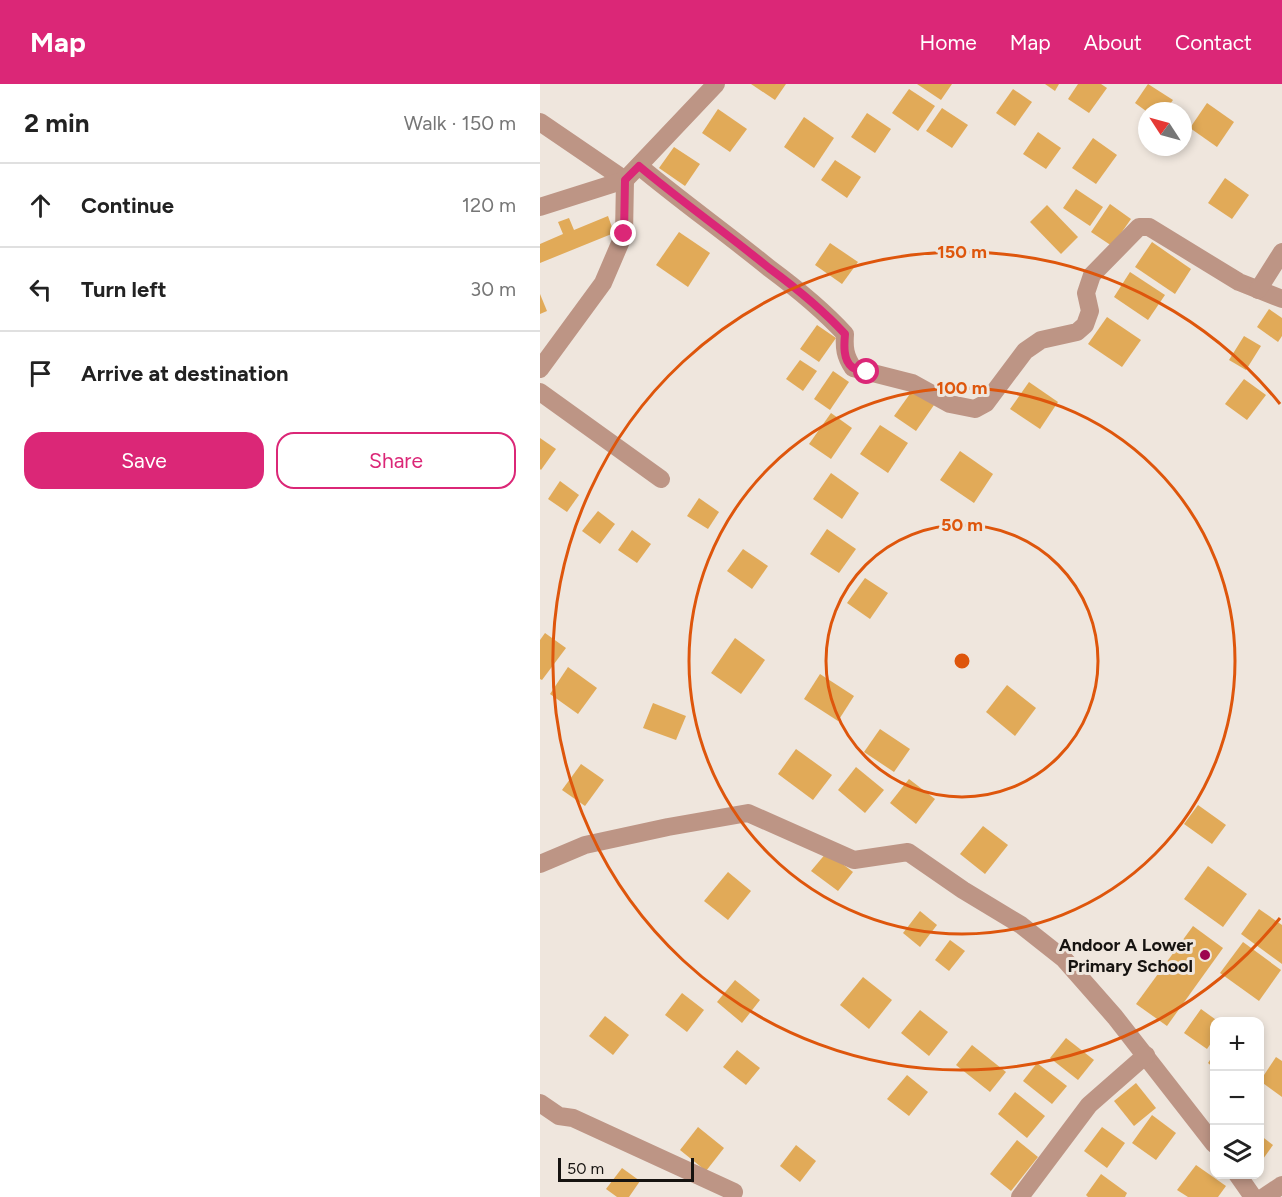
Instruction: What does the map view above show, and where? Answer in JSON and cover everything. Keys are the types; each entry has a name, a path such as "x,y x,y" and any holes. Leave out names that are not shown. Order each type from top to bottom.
{"street":[{"path":"540,207 625,180 715,85"},
{"path":"540,122 625,180"},
{"path":"639,166 818,306 845,334 846,358 853,368 912,383 950,404 975,409 986,403 1025,351 1041,340 1077,332 1084,325 1090,311 1086,293 1092,275 1139,227 1149,227 1239,282 1282,299"},
{"path":"540,369 603,283 624,234 625,180"},
{"path":"1258,290 1282,252"},
{"path":"540,392 661,479"},
{"path":"540,864 585,845 748,813 854,860 908,852 963,890 1021,925 1064,958 1146,1055 1210,1138"},
{"path":"1020,1197 1089,1105 1146,1055"},
{"path":"540,1103 559,1116 573,1118 734,1192"},
{"path":"1240,1179 1253,1197"},
{"path":"1264,1197 1282,1185"}],"building":[{"path":"751,84 786,84 775,100"},
{"path":"917,84 952,84 941,100"},
{"path":"1045,84 1059,84 1055,91"},
{"path":"1078,84 1101,84 1107,88 1089,113 1068,99"},
{"path":"1148,84 1173,100 1172,102 1138,102 1138,105 1135,103"},
{"path":"909,89 935,106 918,131 892,113"},
{"path":"1013,89 1032,102 1015,126 996,113"},
{"path":"1207,103 1234,122 1217,147 1192,129 1192,125"},
{"path":"942,108 968,125 952,148 926,131"},
{"path":"718,109 747,129 730,152 702,133"},
{"path":"867,113 891,129 875,153 851,137"},
{"path":"804,117 834,138 814,168 784,147"},
{"path":"1038,132 1061,148 1046,169 1023,154"},
{"path":"1093,138 1117,155 1096,184 1072,168"},
{"path":"674,147 700,164 685,186 659,168"},
{"path":"835,160 861,177 847,198 821,180"},
{"path":"1225,178 1249,195 1232,219 1208,203"},
{"path":"1076,189 1103,207 1090,226 1063,208"},
{"path":"1110,204 1131,219 1112,246 1091,232"},
{"path":"1047,205 1078,237 1061,254 1030,222"},
{"path":"608,216 614,233 540,263 540,244 563,234 558,222 569,218 574,230"},
{"path":"679,232 710,253 688,287 656,265"},
{"path":"1152,242 1191,269 1175,294 1135,267"},
{"path":"830,243 858,262 842,284 815,265"},
{"path":"1130,272 1165,295 1148,320 1114,297"},
{"path":"540,294 547,311 540,314"},
{"path":"1269,309 1282,318 1282,336 1278,342 1257,327"},
{"path":"1107,317 1141,340 1122,367 1088,344"},
{"path":"817,325 836,338 819,362 800,349"},
{"path":"1244,336 1261,346 1246,370 1229,360"},
{"path":"800,360 817,371 803,391 786,379"},
{"path":"833,371 849,382 830,410 814,399"},
{"path":"1244,379 1266,395 1247,420 1225,404"},
{"path":"1029,382 1058,402 1040,429 1010,409"},
{"path":"912,391 934,405 916,431 894,416"},
{"path":"831,413 852,428 831,459 809,444"},
{"path":"880,425 908,443 888,473 860,454"},
{"path":"540,438 556,449 541,470 540,469"},
{"path":"960,451 993,474 974,503 940,480"},
{"path":"831,473 859,493 842,519 813,499"},
{"path":"560,481 579,495 567,512 548,499"},
{"path":"699,498 719,512 708,529 687,516"},
{"path":"598,511 615,524 600,544 582,531"},
{"path":"827,529 856,549 839,573 810,554"},
{"path":"632,530 651,544 637,563 618,550"},
{"path":"743,549 768,566 752,589 727,571"},
{"path":"865,578 888,593 870,619 847,603"},
{"path":"545,633 566,648 542,680 540,679 540,640"},
{"path":"735,638 765,660 741,694 711,673"},
{"path":"568,667 597,688 578,714 550,694"},
{"path":"820,674 854,696 838,721 804,699"},
{"path":"1007,685 1036,708 1015,736 986,712"},
{"path":"653,703 686,716 676,740 643,728"},
{"path":"880,729 910,749 894,772 864,752"},
{"path":"796,749 832,775 813,800 778,774"},
{"path":"581,764 604,780 585,806 562,790"},
{"path":"856,767 884,790 865,813 838,790"},
{"path":"909,779 935,799 916,824 890,803"},
{"path":"1198,805 1226,825 1212,844 1184,824"},
{"path":"983,826 1008,845 985,874 960,854"},
{"path":"827,852 853,872 838,891 811,871"},
{"path":"1208,866 1247,894 1223,927 1184,899"},
{"path":"728,872 751,891 728,920 704,901"},
{"path":"1259,909 1282,925 1282,964 1241,934"},
{"path":"920,911 937,925 920,947 903,933"},
{"path":"1193,926 1223,948 1167,1026 1136,1004"},
{"path":"950,940 965,951 949,971 935,960"},
{"path":"1243,942 1281,970 1259,1001 1220,973"},
{"path":"863,977 892,1000 869,1029 840,1005"},
{"path":"735,980 760,1000 742,1023 717,1002"},
{"path":"682,993 704,1010 687,1032 665,1015"},
{"path":"1201,1009 1212,1017 1210,1017 1210,1045 1207,1049 1184,1033"},
{"path":"920,1010 948,1032 929,1056 901,1033"},
{"path":"605,1016 629,1035 613,1055 589,1036"},
{"path":"1066,1038 1094,1060 1078,1080 1050,1058"},
{"path":"972,1045 1006,1072 990,1092 956,1065"},
{"path":"737,1050 760,1068 746,1085 723,1067"},
{"path":"1276,1057 1282,1061 1282,1097 1264,1084 1264,1075"},
{"path":"1037,1063 1067,1086 1052,1104 1023,1081"},
{"path":"907,1075 928,1092 909,1116 887,1099"},
{"path":"1136,1083 1156,1108 1134,1126 1114,1101"},
{"path":"1015,1092 1045,1116 1027,1138 998,1114"},
{"path":"1152,1115 1176,1133 1156,1160 1132,1143"},
{"path":"698,1127 724,1148 706,1171 680,1150"},
{"path":"1102,1127 1125,1143 1107,1168 1084,1151"},
{"path":"1264,1138 1273,1145 1264,1158"},
{"path":"1017,1140 1038,1157 1011,1191 990,1174"},
{"path":"796,1145 816,1161 800,1182 780,1166"},
{"path":"1196,1165 1210,1175 1210,1179 1216,1179 1226,1186 1218,1197 1188,1197 1177,1190"},
{"path":"622,1168 640,1181 629,1197 617,1197 606,1189"},
{"path":"1101,1174 1127,1193 1125,1197 1088,1197 1086,1195"}],"place":[{"name":"Andoor A Lower Primary School","path":"1205,955"}],"route":[{"path":"624,234 625,180 639,166 818,306 845,334 846,358 853,368 867,372"}]}
